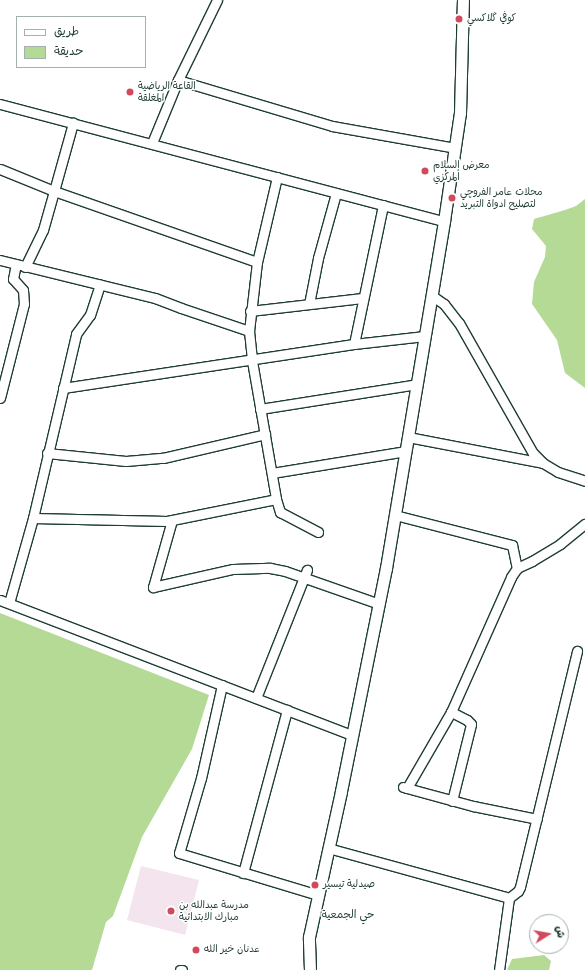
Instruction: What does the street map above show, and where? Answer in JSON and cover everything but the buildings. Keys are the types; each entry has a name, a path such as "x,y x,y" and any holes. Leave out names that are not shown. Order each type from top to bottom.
{"street":[{"path":"152,144 178,80 217,0"},
{"path":"310,970 309,936 379,604 444,221 460,113 463,0"},
{"path":"178,80 332,126 455,148"},
{"path":"0,104 444,221"},
{"path":"25,267 43,230 73,123"},
{"path":"0,169 54,190 257,262"},
{"path":"277,177 257,262 250,311 249,330 252,361 276,499 280,512 318,532"},
{"path":"309,304 318,258 336,193"},
{"path":"354,344 362,298 383,205"},
{"path":"0,260 155,298 249,330"},
{"path":"0,398 24,304 23,290 13,279 16,264"},
{"path":"9,603 33,518 76,334 90,315 100,285"},
{"path":"431,296 444,304 459,323 533,452 543,463 558,472 585,480"},
{"path":"250,311 362,298"},
{"path":"63,388 252,361 354,344 425,336"},
{"path":"260,409 417,384"},
{"path":"47,453 126,461 163,458 265,434"},
{"path":"408,438 543,463"},
{"path":"272,473 406,451"},
{"path":"33,518 82,520 172,520 276,499"},
{"path":"395,515 512,545 517,568"},
{"path":"172,520 153,587 233,569 270,568 305,574 379,604"},
{"path":"537,819 452,801 405,787 451,712 511,576 517,568 532,562 549,551 585,524"},
{"path":"256,698 305,574"},
{"path":"0,600 352,735"},
{"path":"328,848 508,898 518,892 577,651"},
{"path":"222,685 201,778 179,853 318,895"},
{"path":"243,872 287,710"},
{"path":"451,712 467,720 471,724 452,801"},
{"path":"499,970 508,898"}],"shaded area":[{"path":"141,866 199,880 185,935 127,920"}],"green space":[{"path":"585,199 585,388 565,373 557,340 532,304 534,282 545,257 546,246 532,229 534,219 576,206"},
{"path":"0,613 209,695 192,749 142,837 113,916 106,922 92,970 0,970"},
{"path":"544,955 551,961 549,970 507,970 512,959"}],"place":[{"name":"كوفي گلاكسي","path":"459,19"},
{"name":"القاعة الرياضية المغلقة","path":"130,92"},
{"name":"معرض السلام المركزي","path":"425,171"},
{"name":"محلات عامر الفروچي لتصليح ادواة التبريد","path":"452,198"},
{"name":"صيدلية تيسير","path":"315,885"},
{"name":"مدرسة عبدالله بن مبارك الابتدائية","path":"171,911"},
{"name":"عدنان خير الله","path":"196,950"}],"district":[{"name":"حي الجمعية","path":"348,915"}]}
